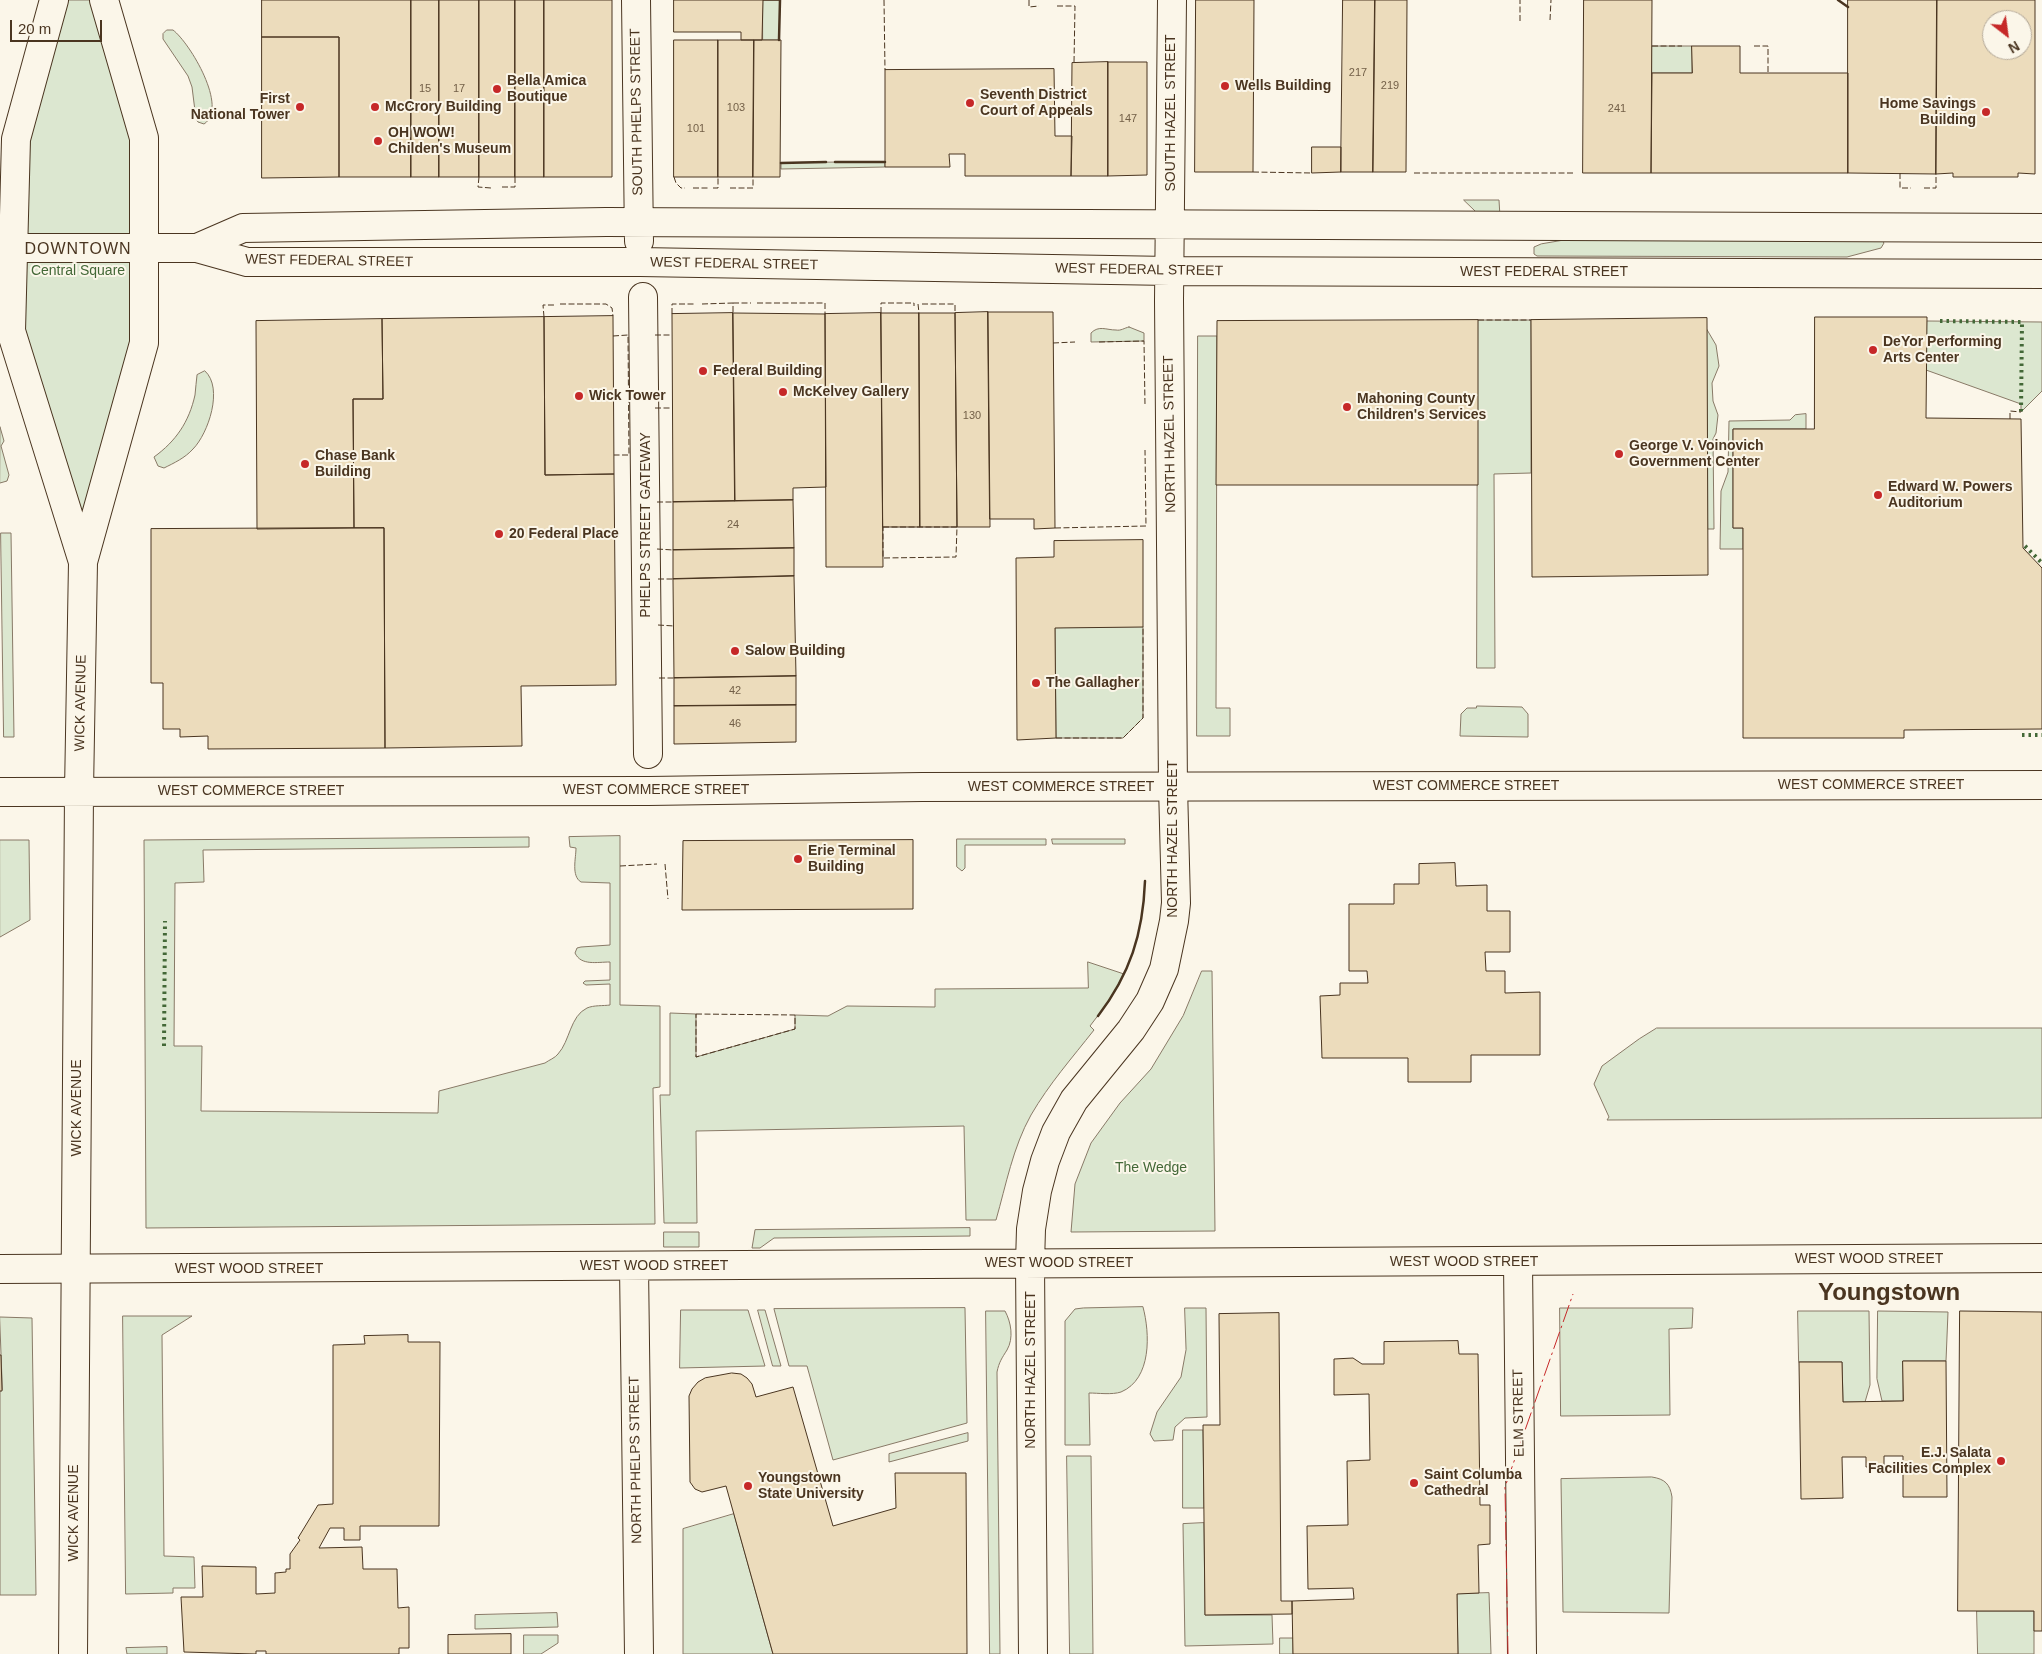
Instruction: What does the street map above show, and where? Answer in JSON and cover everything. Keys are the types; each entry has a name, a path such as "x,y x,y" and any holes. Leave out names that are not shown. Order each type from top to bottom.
{"street":[{"path":"54,0 16,139 7,249 11,331 83,562"},
{"path":"83,562 144,343 144,138 104,0"},
{"name":"SOUTH PHELPS STREET","path":"636,0 638,224"},
{"name":"SOUTH HAZEL STREET","path":"1170,225 1172,0"},
{"path":"7,249 197,248 243,228 606,222 638,224 2042,228"},
{"path":"638,224 640,262"},
{"name":"NORTH HAZEL STREET","path":"1033,1654 1030,1263 1031,1229 1037,1191 1045,1161 1056,1132 1074,1100 1131,1030 1146,1008 1164,968 1176,903 1173,786 1170,225"},
{"name":"WEST FEDERAL STREET","path":"197,248 247,262 640,262 1170,271 2042,274"},
{"name":"PHELPS STREET GATEWAY","path":"644,296 648,754"},
{"name":"WICK AVENUE","path":"73,1654 79,791 83,562"},
{"name":"WEST COMMERCE STREET","path":"0,792 649,791 1173,786 2042,785"},
{"name":"WEST WOOD STREET","path":"0,1269 2042,1258"},
{"name":"ELM STREET","path":"1518,1262 1522,1654"},
{"name":"NORTH PHELPS STREET","path":"634,1266 639,1654"}],"green space":[{"name":"Central Square","path":"54,0 104,0 144,138 144,343 83,562 11,331 16,139"},
{"path":"763,0 780,0 779,40 763,40"},
{"path":"167,30 173,30 189,48 210,91 211,116 204,124 196,119 192,87 188,76 163,39 163,34"},
{"path":"1652,46 1692,46 1692,73 1652,73"},
{"path":"885,162 885,167 781,169 781,163"},
{"path":"1464,200 1499,200 1500,217 1487,222"},
{"path":"1576,238 1882,240 1884,243 1881,248 1847,257 1537,256 1534,254 1534,247 1541,244"},
{"path":"1478,320 1531,320 1531,473 1494,474 1495,668 1477,668"},
{"path":"1927,321 2042,322 2042,391 2021,412 2021,404 1926,370"},
{"path":"1129,327 1144,333 1144,341 1091,342 1091,333 1097,329 1119,330"},
{"path":"1706,328 1716,345 1719,366 1712,383 1713,401 1718,415 1716,433 1713,439 1714,529 1708,529"},
{"path":"1198,336 1217,336 1216,708 1230,708 1230,736 1197,736"},
{"path":"205,371 211,379 214,399 204,433 199,442 183,458 164,468 158,466 154,457 169,444 185,422 195,395 197,375"},
{"path":"1806,414 1806,429 1733,429 1733,528 1743,528 1743,549 1720,549 1721,491 1728,472 1729,421 1790,420 1795,415"},
{"path":"0,427 4,441 1,446 9,475 7,481 0,483"},
{"path":"1,533 11,533 14,737 4,737"},
{"path":"1143,627 1143,718 1123,738 1056,738 1055,628"},
{"path":"1477,706 1522,707 1528,714 1528,737 1460,736 1461,714 1467,708 1476,708"},
{"path":"620,836 620,1005 660,1006 660,1087 653,1088 655,1224 146,1228 144,840 529,837 529,847 203,850 204,882 175,883 174,1046 202,1046 201,1111 438,1113 439,1091 545,1063 555,1057 562,1049 581,1012 590,1007 610,1005 610,984 586,985 583,983 585,981 610,980 610,962 585,962 575,953 577,948 581,947 610,945 610,883 581,882 578,879 575,871 576,848 570,847 569,837"},
{"path":"957,839 1046,839 1046,845 965,845 965,868 962,871 957,867"},
{"path":"1052,839 1125,839 1125,844 1053,844"},
{"path":"0,840 29,840 30,920 0,937"},
{"path":"1088,962 1124,974 1109,1001 1090,1026 1094,1030 1053,1082 1031,1115 1019,1140 996,1220 966,1220 964,1126 696,1131 697,1223 664,1223 660,1095 670,1095 670,1013 696,1014 696,1057 795,1029 795,1015 828,1016 847,1006 935,1007 935,989 1088,988"},
{"name":"The Wedge","path":"1202,971 1212,971 1215,1231 1071,1232 1075,1184 1091,1143 1120,1103 1151,1069 1183,1016"},
{"path":"1657,1028 2042,1028 2042,1118 1607,1120 1609,1117 1594,1084 1602,1066"},
{"path":"970,1228 970,1236 774,1238 760,1248 752,1248 755,1230"},
{"path":"664,1232 699,1232 699,1247 664,1247"},
{"path":"1143,1307 1147,1342 1143,1366 1138,1377 1131,1386 1121,1392 1109,1394 1089,1393 1090,1445 1065,1445 1065,1321 1075,1309"},
{"path":"965,1308 967,1423 833,1460 807,1366 789,1366 774,1309"},
{"path":"1185,1308 1206,1308 1207,1417 1185,1418 1175,1427 1173,1440 1154,1441 1150,1434 1157,1412 1181,1377 1186,1350"},
{"path":"1560,1308 1693,1308 1692,1328 1669,1329 1670,1415 1561,1416"},
{"path":"681,1310 748,1310 765,1366 680,1368"},
{"path":"758,1310 765,1310 781,1366 773,1366"},
{"path":"986,1311 1005,1311 1011,1330 1009,1345 997,1372 1000,1654 990,1654"},
{"path":"1798,1311 1869,1311 1870,1385 1865,1402 1843,1402 1842,1362 1799,1362"},
{"path":"1878,1311 1948,1312 1946,1361 1903,1361 1903,1401 1882,1401 1877,1379"},
{"path":"123,1316 192,1316 162,1335 164,1556 194,1557 195,1588 173,1588 173,1593 126,1594"},
{"path":"0,1317 32,1318 36,1595 0,1595 0,1391 2,1390"},
{"path":"1183,1430 1203,1430 1204,1508 1183,1508"},
{"path":"968,1433 968,1441 889,1462 889,1454"},
{"path":"1067,1456 1091,1456 1093,1654 1070,1654"},
{"path":"1652,1477 1666,1483 1672,1497 1669,1613 1563,1612 1561,1479"},
{"path":"734,1514 773,1654 683,1654 683,1529"},
{"path":"1204,1523 1205,1615 1272,1615 1273,1644 1185,1646 1183,1524"},
{"path":"1489,1593 1491,1654 1458,1654 1457,1594"},
{"path":"1977,1611 2034,1611 2034,1654 1978,1654"},
{"path":"557,1613 558,1627 475,1629 475,1615"},
{"path":"524,1635 558,1635 558,1643 541,1654 524,1654"},
{"path":"1280,1638 1293,1638 1293,1654 1280,1654"},
{"path":"167,1647 167,1654 127,1654 126,1648"}],"building":[{"name":"McCrory Building","path":"262,0 411,0 411,177 339,177 339,37 262,37"},
{"path":"411,0 439,0 439,177 411,177"},
{"path":"439,0 479,0 479,177 439,177"},
{"name":"Bella Amica Boutique","path":"479,0 515,0 515,177 479,177"},
{"path":"515,0 544,0 544,177 515,177"},
{"path":"544,0 612,0 612,177 544,177"},
{"path":"674,0 763,0 762,40 741,40 741,32 674,32"},
{"name":"Wells Building","path":"1196,0 1254,0 1253,172 1195,172"},
{"path":"1343,0 1375,0 1373,172 1341,172"},
{"path":"1375,0 1407,0 1406,172 1373,172"},
{"path":"1584,0 1652,0 1651,173 1583,173"},
{"path":"1848,0 1937,0 1936,174 1848,173"},
{"name":"Home Savings Building","path":"1937,0 2035,0 2035,174 2018,173 2018,177 1953,177 1953,173 1936,174"},
{"name":"First National Tower","path":"262,37 339,37 339,177 262,178"},
{"path":"674,40 718,40 718,177 674,177"},
{"path":"718,40 754,40 753,177 718,177"},
{"path":"754,40 781,40 780,177 753,177"},
{"path":"1692,46 1740,46 1740,73 1848,73 1848,173 1651,173 1652,73 1692,73"},
{"path":"1108,62 1147,62 1147,175 1108,176"},
{"path":"1108,62 1108,176 1071,176 1072,63"},
{"name":"Seventh District Court of Appeals","path":"1054,69 1055,136 1072,136 1071,176 965,176 965,154 949,154 950,167 885,167 885,70"},
{"path":"1312,147 1341,147 1341,172 1312,173"},
{"path":"988,312 1053,312 1055,528 1034,529 1034,519 990,519"},
{"path":"988,312 990,527 957,527 955,313"},
{"path":"733,313 825,314 826,487 793,488 793,500 735,501"},
{"name":"Federal Building","path":"733,313 735,501 673,502 672,314"},
{"path":"881,313 919,313 920,527 883,527"},
{"path":"881,313 883,567 826,567 825,314"},
{"path":"919,313 955,313 957,527 920,527"},
{"name":"Wick Tower","path":"613,316 614,474 545,475 544,317"},
{"name":"20 Federal Place","path":"544,317 545,475 614,474 616,685 521,686 522,746 385,748 384,528 354,528 353,399 383,399 382,319"},
{"name":"Edward W. Powers Auditorium","path":"1815,317 1927,317 1926,418 2021,419 2023,548 2042,568 2042,729 1904,730 1904,738 1743,738 1743,528 1733,528 1733,429 1814,429"},
{"name":"George V. Voinovich Government Center","path":"1707,318 1708,575 1532,577 1531,320"},
{"name":"Chase Bank Building","path":"382,319 383,399 353,399 354,528 257,529 256,321"},
{"name":"Mahoning County Children's Services","path":"1478,320 1478,485 1216,485 1217,321"},
{"path":"793,500 794,548 673,550 673,502"},
{"path":"384,528 385,748 208,749 208,736 180,737 180,729 163,729 163,683 151,683 151,529"},
{"name":"The Gallagher","path":"1143,540 1143,627 1055,628 1056,738 1017,740 1016,558 1054,557 1054,541"},
{"path":"794,548 794,576 673,579 673,550"},
{"name":"Salow Building","path":"794,576 796,676 674,678 673,579"},
{"path":"796,676 796,705 674,706 674,678"},
{"path":"796,705 796,742 674,744 674,706"},
{"name":"Erie Terminal Building","path":"913,840 913,909 682,910 683,841"},
{"path":"1455,863 1456,886 1487,885 1487,911 1510,911 1510,952 1485,952 1486,971 1505,971 1505,993 1540,992 1540,1055 1471,1055 1471,1082 1408,1082 1408,1058 1322,1058 1320,996 1340,995 1340,983 1368,983 1367,971 1349,971 1349,904 1394,904 1394,884 1419,884 1419,864"},
{"name":"E.J. Salata Facilities Complex","path":"1960,1311 2042,1312 2042,1631 2034,1631 2034,1611 1958,1611"},
{"path":"1279,1313 1281,1601 1292,1601 1292,1614 1205,1615 1203,1425 1220,1425 1219,1314"},
{"path":"408,1335 408,1342 440,1342 439,1526 360,1526 360,1540 344,1540 344,1528 330,1528 319,1548 362,1547 363,1569 397,1569 398,1608 409,1607 409,1648 399,1648 399,1654 266,1654 266,1651 256,1651 256,1654 184,1652 181,1597 203,1597 202,1566 256,1567 256,1594 275,1593 275,1573 286,1572 286,1569 290,1569 290,1554 300,1540 298,1538 318,1505 333,1504 333,1345 365,1344 364,1336"},
{"name":"Saint Columba Cathedral","path":"1458,1341 1459,1354 1478,1354 1480,1505 1490,1505 1490,1544 1478,1545 1479,1593 1457,1594 1458,1654 1293,1654 1292,1601 1354,1599 1353,1588 1308,1589 1307,1526 1348,1525 1347,1461 1370,1460 1369,1394 1334,1395 1334,1359 1353,1358 1362,1364 1384,1364 1384,1342"},
{"path":"1,1355 2,1391 0,1391"},
{"path":"1903,1361 1946,1361 1947,1497 1903,1497 1903,1456 1884,1456 1884,1466 1866,1467 1866,1457 1842,1457 1843,1498 1801,1499 1799,1362 1842,1362 1843,1402 1903,1401"},
{"path":"732,1373 741,1374 747,1378 752,1384 756,1397 793,1387 833,1526 896,1508 895,1473 966,1473 967,1654 773,1654 726,1486 702,1492 695,1489 690,1482 689,1396 698,1382 705,1378"},
{"path":"511,1634 511,1654 448,1654 448,1635"}],"hedge":[{"path":"1940,321 2022,322 2021,412"},
{"path":"2025,546 2042,563"},
{"path":"2022,735 2042,735"},
{"path":"164,1046 165,921"}],"fence":[{"path":"884,0 885,70"},
{"path":"1029,0 1029,7 1039,6"},
{"path":"1520,0 1520,21"},
{"path":"1550,20 1551,0"},
{"path":"1057,6 1075,6 1074,63"},
{"path":"1652,46 1682,46"},
{"path":"1754,46 1768,46 1768,73"},
{"path":"1253,172 1312,173"},
{"path":"1414,173 1575,173"},
{"path":"1900,173 1900,188 1911,188"},
{"path":"1924,188 1936,188 1936,174"},
{"path":"479,177 478,187 491,188"},
{"path":"502,187 515,187 515,177"},
{"path":"674,177 676,183 681,188 685,188"},
{"path":"713,188 718,188 718,177"},
{"path":"730,188 753,188 753,177"},
{"path":"693,188 708,188"},
{"path":"733,303 751,303"},
{"path":"702,304 733,303 733,313"},
{"path":"757,303 825,303 825,314"},
{"path":"881,313 881,303 914,303 914,306"},
{"path":"560,304 606,304 612,308 613,316"},
{"path":"672,314 672,304 695,304"},
{"path":"918,304 919,313"},
{"path":"922,304 955,304 955,313"},
{"path":"544,317 543,305 554,305"},
{"path":"1478,320 1531,320"},
{"path":"613,336 628,335 629,455 614,455"},
{"path":"655,335 671,335"},
{"path":"1099,342 1144,341 1145,405"},
{"path":"1053,343 1075,342"},
{"path":"655,408 672,408"},
{"path":"2010,419 2010,411 2021,412"},
{"path":"1055,528 1146,526 1145,450"},
{"path":"657,502 673,502"},
{"path":"883,527 957,527 956,557 883,558 883,527"},
{"path":"657,549 673,550"},
{"path":"658,579 673,579"},
{"path":"658,625 674,626"},
{"path":"1056,738 1123,738 1143,718 1143,627"},
{"path":"659,678 674,678"},
{"path":"620,866 657,864"},
{"path":"665,864 668,899"},
{"path":"696,1014 795,1015 795,1029 696,1057 696,1014"}],"wall":[{"path":"779,40 780,0"},
{"path":"1838,0 1848,7"},
{"path":"781,163 826,162"},
{"path":"835,162 885,162"},
{"path":"1098,1016 1119,985 1133,953 1141,919 1145,881"}],"power":[{"path":"1508,1654 1505,1487 1573,1294"}],"place":[{"name":"Wells Building","path":"1225,86"},
{"name":"Bella Amica Boutique","path":"497,89"},
{"name":"Seventh District Court of Appeals","path":"970,103"},
{"name":"First National Tower","path":"300,107"},
{"name":"McCrory Building","path":"375,107"},
{"name":"Home Savings Building","path":"1986,112"},
{"name":"OH WOW! Childen's Museum","path":"378,141"},
{"name":"DeYor Performing Arts Center","path":"1873,350"},
{"name":"Federal Building","path":"703,371"},
{"name":"McKelvey Gallery","path":"783,392"},
{"name":"Wick Tower","path":"579,396"},
{"name":"Mahoning County Children's Services","path":"1347,407"},
{"name":"George V. Voinovich Government Center","path":"1619,454"},
{"name":"Chase Bank Building","path":"305,464"},
{"name":"Edward W. Powers Auditorium","path":"1878,495"},
{"name":"20 Federal Place","path":"499,534"},
{"name":"Salow Building","path":"735,651"},
{"name":"The Gallagher","path":"1036,683"},
{"name":"Erie Terminal Building","path":"798,859"},
{"name":"E.J. Salata Facilities Complex","path":"2001,1461"},
{"name":"Saint Columba Cathedral","path":"1414,1483"},
{"name":"Youngstown State University","path":"748,1486"}],"district":[{"name":"DOWNTOWN","path":"78,250"},
{"name":"Youngstown","path":"1889,1293"}]}
